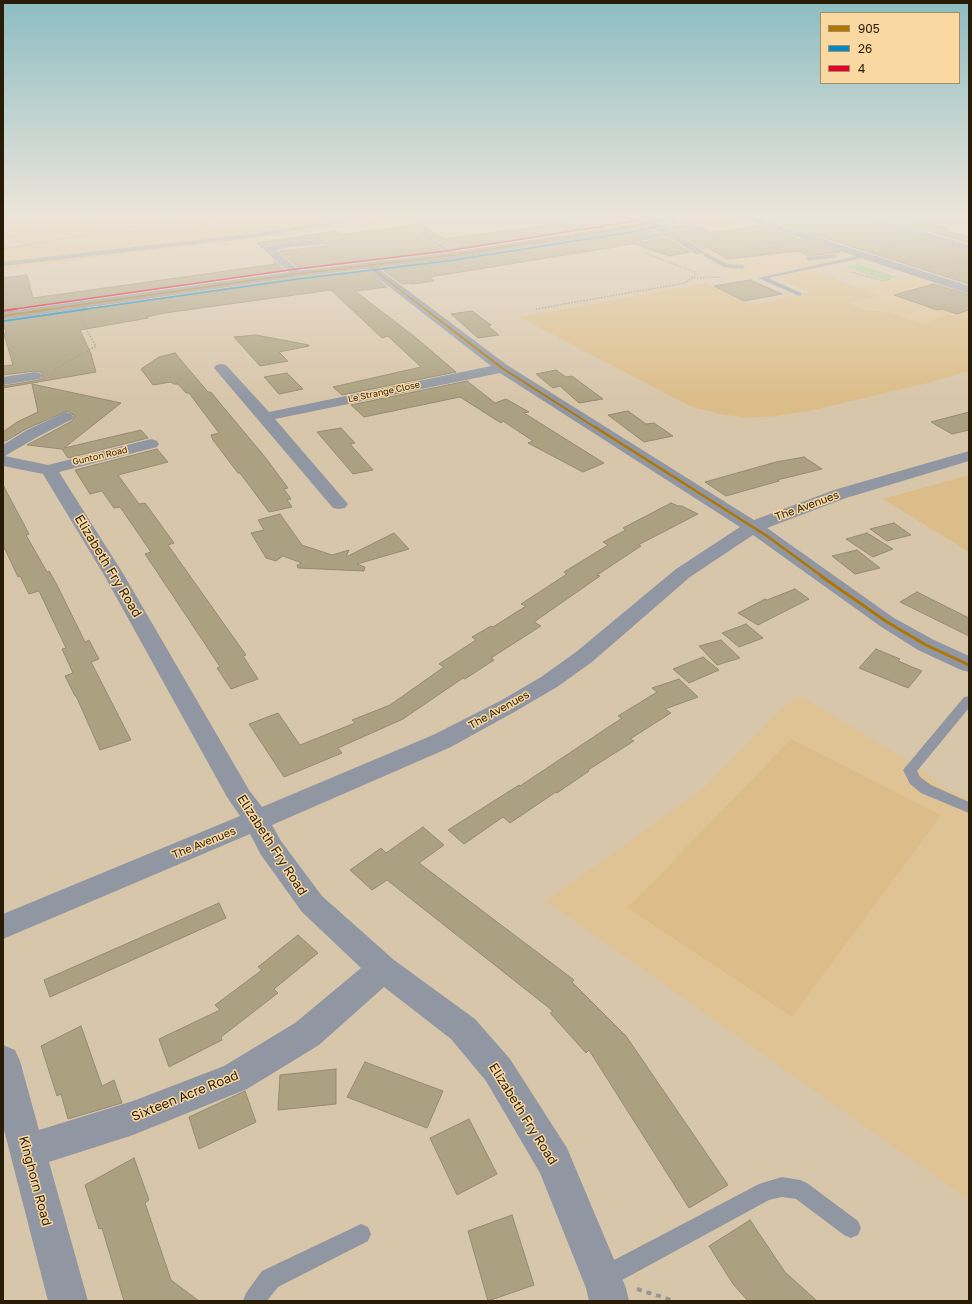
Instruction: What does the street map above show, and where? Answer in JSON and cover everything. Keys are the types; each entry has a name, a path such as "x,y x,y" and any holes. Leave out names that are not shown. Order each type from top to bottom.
{"main road":[{"path":"3,316 277,277"}],"street":[{"path":"383,277 502,368 767,536 857,602 887,622 926,644 969,665"},
{"path":"929,277 969,290"},
{"path":"221,368 339,504"},
{"name":"Le Strange Close","path":"265,417 502,368"},
{"path":"3,381 35,376"},
{"path":"3,452 33,433 66,417"},
{"name":"Gunton Road","path":"49,470 67,464 151,444"},
{"name":"The Avenues","path":"3,927 256,822 442,741 508,706 549,682 584,657 683,573 753,527 786,513 840,494 969,456"},
{"path":"3,461 49,470"},
{"name":"Elizabeth Fry Road","path":"49,470 114,575 240,797 271,848 312,904 383,969 463,1029 498,1070 554,1161 610,1283"},
{"name":"Sixteen Acre Road","path":"28,1151 133,1118 235,1078 307,1034 383,969"},
{"name":"Kinghorn Road","path":"3,1061 68,1301"}],"lane":[{"path":"766,277 761,278 799,294"},
{"path":"969,700 910,770 915,780 926,789 969,808"},
{"path":"610,1283 766,1192 782,1187 800,1190 851,1228"},
{"path":"254,1301 270,1279 361,1234"}],"path":[{"path":"536,309 685,283 693,277"},
{"path":"871,277 883,280 894,278 892,278"},
{"path":"55,370 96,346 79,316"},
{"path":"610,1283 626,1285 674,1301"}],"shaded area":[{"path":"776,277 831,277 880,296 849,303 868,311 883,311 923,324 948,314 969,318 969,371 932,382 809,411 776,416 747,418 720,414 692,407 519,317 706,283 751,305 811,292"},
{"path":"875,277 897,277 884,280"},
{"path":"903,277 917,277 969,294 969,318 948,314 923,324 883,311 868,311 848,303 879,296 857,288"},
{"path":"969,475 969,552 883,499"},
{"path":"800,696 922,769 947,790 969,798 969,1200 546,901 704,788 779,711"},
{"path":"791,739 941,815 792,1017 628,908"}],"building":[{"path":"27,277 33,298 184,277 243,277 3,310 3,278"},
{"path":"375,277 387,287 355,291 415,337 456,372 342,395 333,387 421,367 388,336 382,338 331,290 165,313 146,317 148,318 80,330 91,354 96,372 3,388 3,386 40,380 43,377 41,372 35,371 3,375 3,366 13,365 4,334 6,333 3,321 297,278"},
{"path":"393,277 431,277 434,281 412,284 402,284"},
{"path":"947,277 969,277 969,284"},
{"path":"750,280 782,294 744,301 714,286"},
{"path":"934,284 969,295 969,310 957,314 942,309 937,310 894,295"},
{"path":"472,311 491,325 488,326 499,335 478,338 451,314"},
{"path":"256,335 309,346 279,352 288,361 260,366 234,337"},
{"path":"175,353 208,392 211,392 265,457 288,488 284,489 291,499 287,500 292,507 269,512 213,440 211,435 219,433 189,393 186,393 178,384 173,384 171,382 153,385 141,369 159,357"},
{"path":"556,370 566,377 572,376 603,399 579,403 560,386 553,388 536,374"},
{"path":"287,373 303,389 279,394 264,377"},
{"path":"467,381 495,403 506,399 529,412 524,413 604,463 583,472 528,443 533,441 503,421 501,423 460,397 364,417 351,405"},
{"path":"32,384 121,403 64,448 141,430 148,438 68,458 62,449 27,445 72,421 75,416 67,411 26,429 6,441 3,441 3,432 17,422 38,412"},
{"path":"628,411 646,424 654,423 673,436 644,442 608,415"},
{"path":"969,412 969,430 952,434 931,422"},
{"path":"341,428 355,443 350,444 373,470 353,474 317,432"},
{"path":"157,449 168,462 118,475 139,504 145,503 174,543 168,545 246,655 243,656 258,679 231,689 217,668 220,667 145,554 151,552 120,507 114,508 102,491 90,494 75,470"},
{"path":"804,457 822,469 777,480 779,481 726,496 705,482 776,462"},
{"path":"3,485 29,534 26,535 47,572 49,571 57,585 85,642 89,640 99,659 91,662 131,740 100,750 76,696 65,676 73,673 62,649 66,648 39,591 29,594 20,576 18,577 3,545"},
{"path":"671,503 682,506 698,514 638,545 641,546 597,575 600,576 534,622 541,626 491,658 494,660 465,679 463,678 403,719 338,748 342,753 284,777 249,724 278,713 300,745 355,723 352,720 390,705 444,667 439,664 476,640 472,637 491,626 493,627 526,606 521,604 567,574 564,572 608,545 603,542 626,530 623,528"},
{"path":"280,514 302,545 332,555 349,550 346,557 394,533 409,549 357,564 365,567 364,571 298,568 297,565 302,563 283,556 276,561 266,558 251,533 264,530 258,520"},
{"path":"894,523 911,535 887,541 870,529"},
{"path":"867,533 893,549 873,557 846,539"},
{"path":"857,550 880,568 855,574 832,556"},
{"path":"795,589 809,599 758,625 738,613 765,599 767,600"},
{"path":"917,592 969,618 969,636 900,602"},
{"path":"746,624 763,638 739,647 722,633"},
{"path":"721,640 740,658 717,665 699,646"},
{"path":"876,649 900,659 898,661 922,671 908,688 859,668"},
{"path":"703,657 719,670 689,683 673,669"},
{"path":"679,679 698,697 665,709 671,713 630,739 634,741 588,770 589,771 557,793 556,792 510,823 503,817 464,844 448,830 519,785 520,786 622,718 618,716 657,692 652,688"},
{"path":"423,827 444,845 419,863 574,980 572,982 626,1036 728,1185 689,1208 589,1050 586,1053 550,1013 553,1011 387,880 372,890 350,870 381,848 386,853"},
{"path":"219,903 226,918 50,997 44,980"},
{"path":"298,935 318,953 274,989 278,993 221,1037 222,1040 169,1067 159,1039 220,1010 215,1005 262,970 258,967"},
{"path":"81,1026 102,1086 114,1080 122,1103 68,1119 61,1094 57,1096 41,1046"},
{"path":"365,1062 443,1091 427,1128 347,1097"},
{"path":"336,1069 336,1104 278,1110 280,1075"},
{"path":"245,1091 256,1122 199,1149 189,1117"},
{"path":"469,1119 497,1174 457,1195 430,1138"},
{"path":"134,1158 149,1200 145,1203 171,1280 199,1301 124,1301 102,1228 99,1229 85,1185"},
{"path":"512,1215 534,1285 488,1301 468,1231"},
{"path":"750,1220 785,1272 817,1301 748,1301 733,1284 709,1246"}],"transit line":[{"name":"4","path":"3,311 241,277"},
{"name":"905","path":"3,316 277,277"},
{"name":"26","path":"4,321 316,277"},
{"name":"905","path":"383,277 502,368 767,536 857,602 887,622 926,645 969,665"}]}
